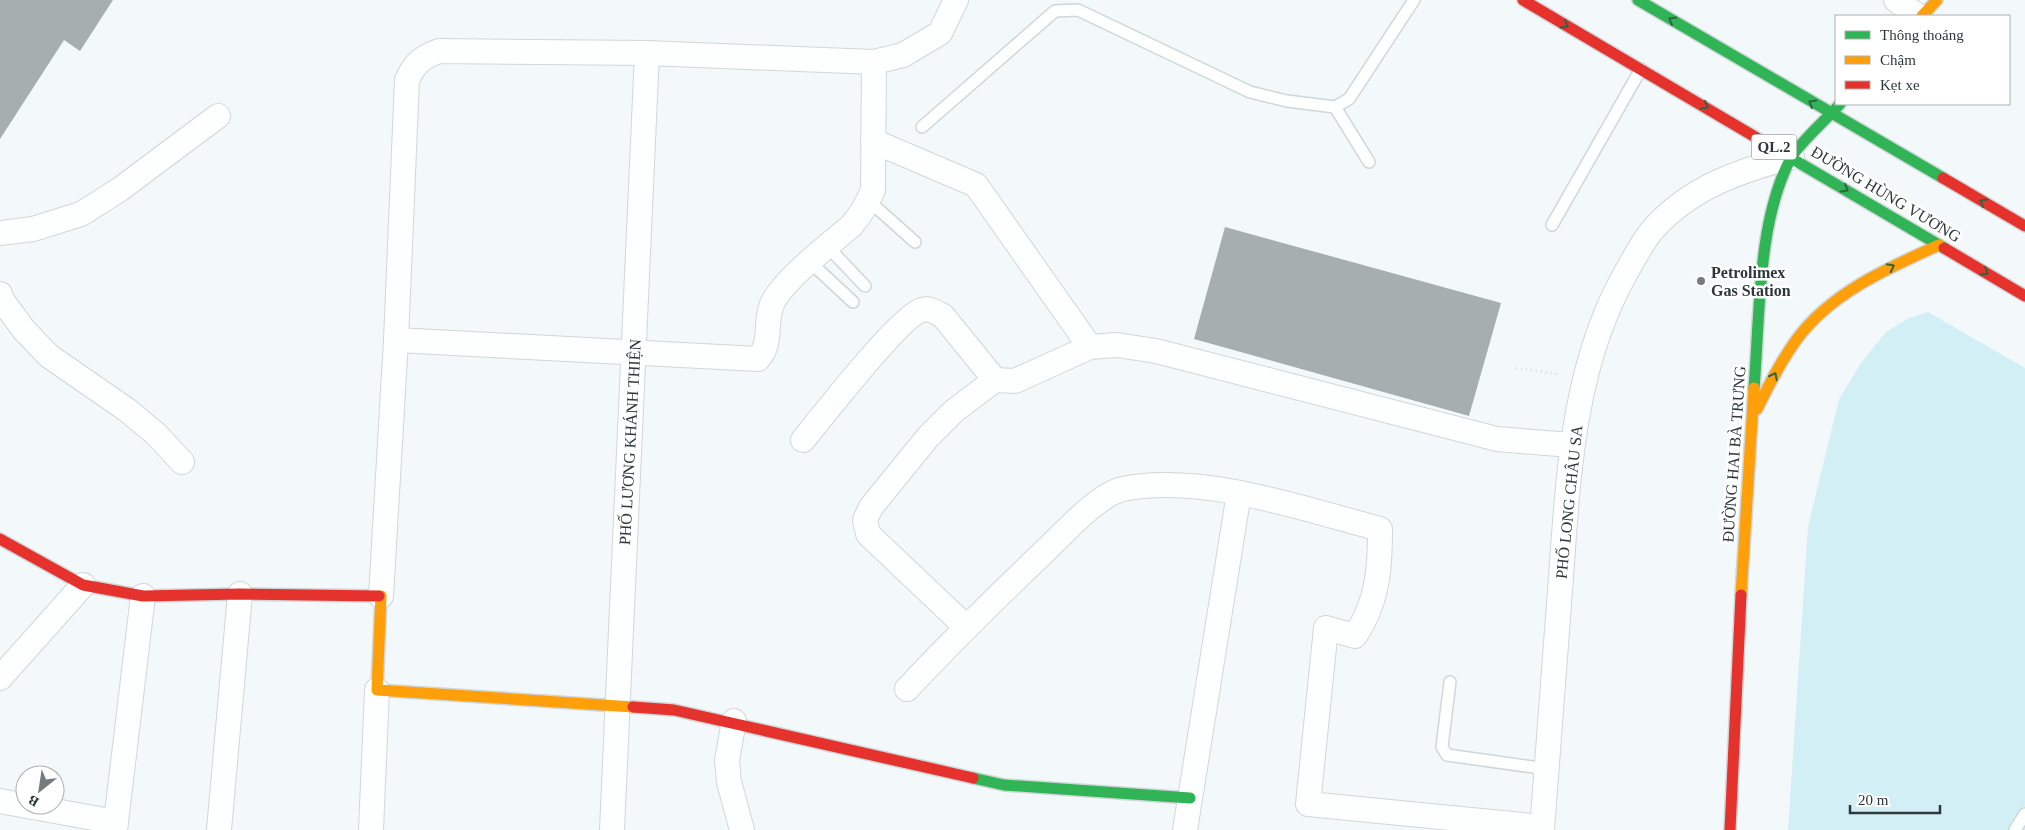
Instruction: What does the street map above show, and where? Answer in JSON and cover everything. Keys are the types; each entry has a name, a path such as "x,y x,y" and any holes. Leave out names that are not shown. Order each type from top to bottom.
{"street":[{"path":"371,830 407,80 413,67 424,56 439,52 647,53 874,62 903,55 940,33 956,0"},
{"name":"ĐƯỜNG HÙNG VƯƠNG","path":"1523,0 2025,296"},
{"path":"1638,0 2025,226"},
{"path":"1896,0 1917,15"},
{"path":"1923,15 1937,0"},
{"name":"PHỐ LƯƠNG KHÁNH THIỆN","path":"612,830 647,53"},
{"path":"396,340 634,354 758,359 765,350 772,305 782,290 861,214 873,190 874,62"},
{"name":"ĐƯỜNG HAI BÀ TRƯNG","path":"1730,830 1745,511 1766,236 1777,194 1792,157 1839,105"},
{"path":"0,233 33,229 81,214 119,190 218,116"},
{"path":"873,141 976,185 1090,347"},
{"name":"PHỐ LONG CHÂU SA","path":"1542,829 1571,445 1601,323 1612,299 1654,228 1675,208 1714,183 1736,173 1792,157"},
{"path":"1752,420 1784,358 1816,318 1840,296 1868,279 1939,245"},
{"path":"0,294 2,300 24,330 48,356 127,410 156,434 182,462"},
{"path":"803,440 897,328 921,310 932,310 943,316 995,380"},
{"path":"966,626 868,534 865,520 872,507 928,436 954,411 995,380 1016,381 1090,347 1117,346 1156,351 1497,439 1571,445"},
{"path":"907,688 966,626 1094,505 1122,489 1185,486 1239,493 1380,529 1380,570 1368,617 1355,636 1326,628 1308,804 1542,829"},
{"path":"1185,830 1239,493"},
{"path":"0,540 83,585 143,596 240,594 381,596"},
{"path":"0,678 83,585"},
{"path":"219,830 240,594"},
{"path":"0,801 116,826 143,596"},
{"path":"377,690 674,710 734,721 1004,784 1190,798"},
{"path":"734,721 728,768 729,782 742,830"}],"lane":[{"path":"922,127 1055,11 1078,10 1250,92 1287,101 1335,107 1349,99 1414,0"},
{"path":"1552,225 1641,69"},
{"path":"1335,107 1369,162"},
{"path":"868,201 915,242"},
{"path":"828,247 865,286"},
{"path":"810,262 853,302"},
{"path":"1450,682 1442,747 1447,755 1547,769"},
{"path":"2016,830 2025,814"}],"path":[{"path":"1516,368 1586,378"}],"shaded area":[{"path":"1928,312 2025,368 2025,830 1788,830 1808,526 1839,399 1861,363 1886,332 1909,318"}],"building":[{"path":"0,0 113,0 80,51 64,40 0,139"},
{"path":"1225,227 1501,303 1469,416 1194,339"}],"traffic: fast":[{"path":"1638,0 1943,178"},
{"path":"1754,388 1762,270 1766,240 1780,183 1795,152 1839,105"},
{"path":"1779,151 1944,248"},
{"path":"973,778 1004,785 1190,798"}],"traffic: slow":[{"path":"1923,15 1937,0"},
{"path":"1757,409 1791,347 1826,308 1862,283 1939,245"},
{"path":"1741,595 1754,388"},
{"path":"379,596 381,596 377,690 633,707"}],"traffic: jam":[{"path":"1523,0 1779,151"},
{"path":"1943,178 2025,226"},
{"path":"1944,248 2025,296"},
{"path":"0,539 83,585 143,596 240,594 379,596"},
{"path":"1730,830 1741,595"},
{"path":"633,707 674,710 973,778"}],"place":[{"name":"Petrolimex Gas Station","path":"1701,281"}]}
